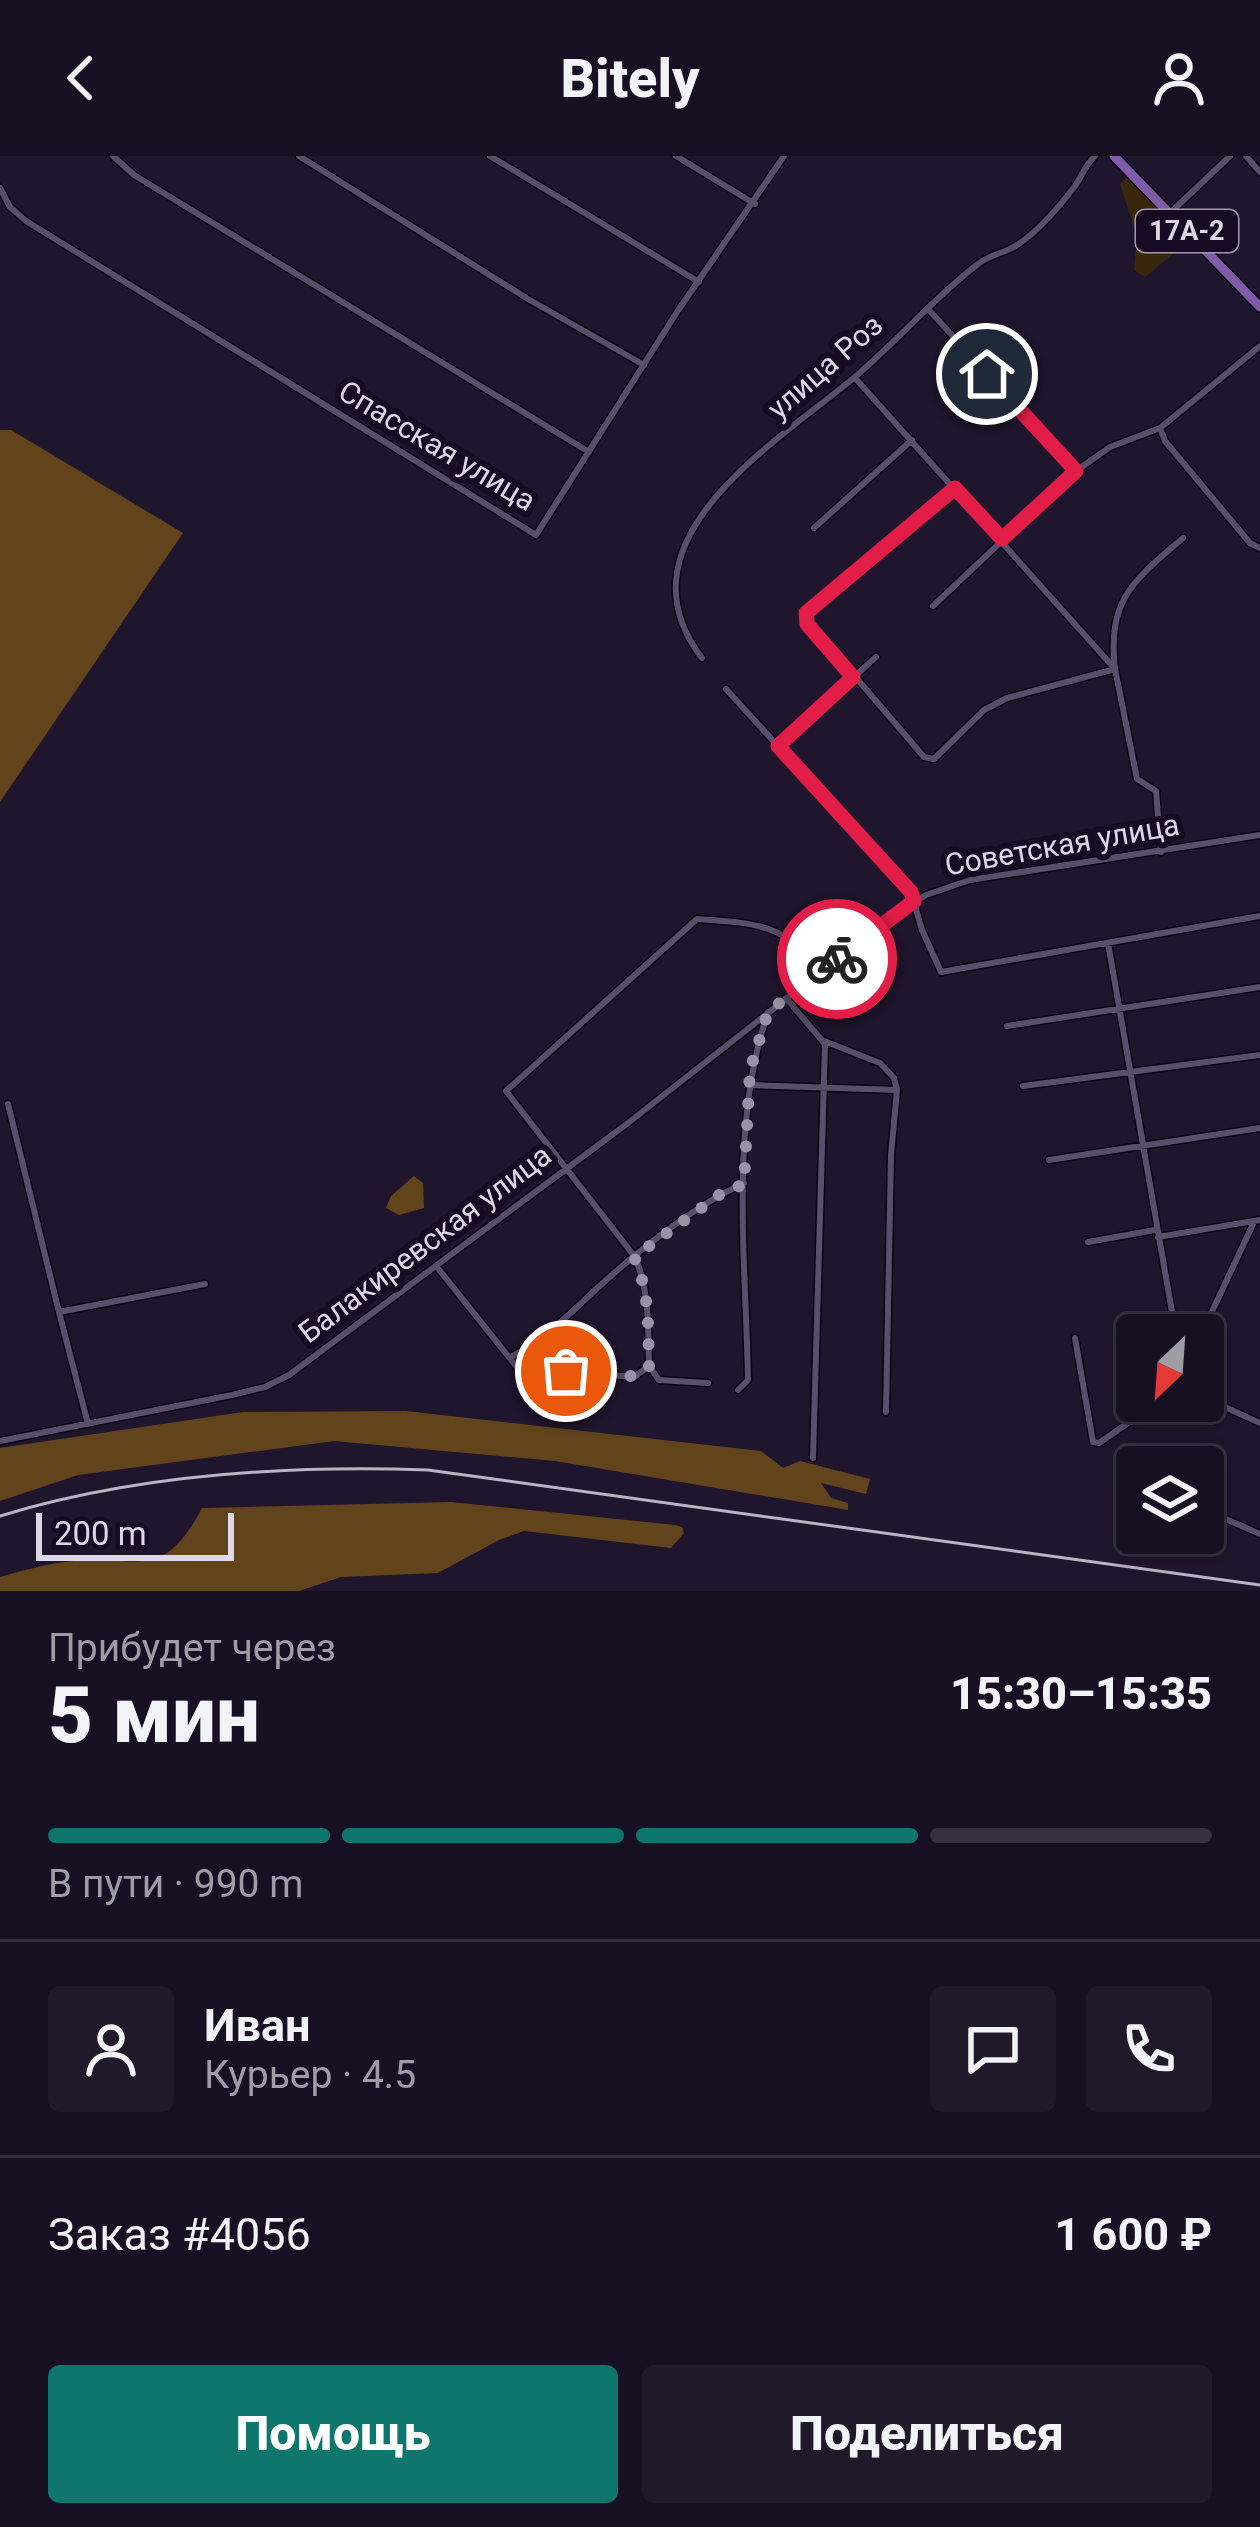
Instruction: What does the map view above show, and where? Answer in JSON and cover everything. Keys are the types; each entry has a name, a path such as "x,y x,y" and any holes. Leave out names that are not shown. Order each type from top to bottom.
{"main road":[{"name":"17А-2","path":"1114,156 1260,307"}],"street":[{"path":"113,156 134,176 589,452"},
{"path":"299,156 528,299 644,365"},
{"path":"490,156 699,282"},
{"path":"676,156 754,204"},
{"name":"Спасская улица","path":"0,188 10,207 26,221 536,535 784,156"},
{"name":"улица Роз","path":"702,658 680,622 674,597 681,558 703,512 731,478 855,378 979,263 997,250 1014,248 1040,226 1078,183 1094,156"},
{"path":"1170,213 1230,156"},
{"path":"1246,156 1260,172"},
{"path":"928,308 1076,471"},
{"path":"933,606 1076,471 1110,447 1160,428 1260,346"},
{"path":"855,378 1115,669"},
{"path":"1160,428 1165,441 1238,530 1260,548"},
{"path":"814,528 912,440"},
{"path":"955,488 806,613 807,624 853,677 924,757 934,759 996,704 1115,669"},
{"path":"1161,852 1156,791 1137,779 1115,669 1112,629 1132,584 1184,538"},
{"path":"778,746 876,657"},
{"path":"727,689 911,892 941,972 1260,916"},
{"name":"Советская улица","path":"824,969 914,901 970,880 1260,835"},
{"path":"708,1383 659,1380 649,1366 647,1304 643,1276 634,1257 506,1091 697,919 777,931 798,942 824,969"},
{"path":"1108,942 1172,1314"},
{"name":"Балакиревская улица","path":"0,1441 266,1387 289,1375 824,969"},
{"path":"1007,1026 1260,987"},
{"path":"786,998 824,1041 880,1063 894,1078 897,1090 891,1155 886,1412"},
{"path":"738,1390 748,1380 744,1184 748,1085 768,1012"},
{"path":"813,1458 824,1041"},
{"path":"1023,1086 1260,1055"},
{"path":"748,1085 897,1090"},
{"path":"8,1104 88,1424"},
{"path":"1049,1160 1260,1128"},
{"path":"511,1357 571,1316 634,1257 719,1195 744,1184"},
{"path":"1088,1242 1257,1221"},
{"path":"1211,1314 1257,1221"},
{"path":"436,1266 523,1374 539,1369 634,1377 649,1366"},
{"path":"59,1312 205,1284"},
{"path":"1075,1338 1093,1442 1099,1443 1130,1422"},
{"path":"1224,1407 1260,1423"},
{"path":"1224,1518 1260,1534"}],"shaded area":[{"path":"1127,176 1190,240 1145,277 1134,270 1137,236 1120,184"},
{"path":"0,430 11,430 183,533 0,802"},
{"path":"414,1176 423,1183 424,1208 399,1215 386,1208 391,1196"},
{"path":"406,1411 761,1451 783,1468 800,1461 870,1479 866,1494 821,1483 831,1498 848,1503 848,1510 555,1461 334,1441 78,1475 0,1501 0,1448 243,1412"},
{"path":"451,1502 675,1525 684,1533 671,1548 524,1531 438,1573 341,1577 299,1591 0,1591 0,1577 46,1565 133,1562 162,1556 175,1547 202,1508"}],"railway":[{"path":"0,1516 105,1490 212,1475 428,1470 1260,1585"}],"way so far":[{"path":"566,1371 634,1377 649,1366 647,1304 643,1276 634,1257 719,1195 744,1184 750,1070 768,1012 837,959"}],"route":[{"path":"837,959 914,901 911,892 778,746 853,677 807,624 806,613 955,488 1002,539 1076,471 987,374"}]}
